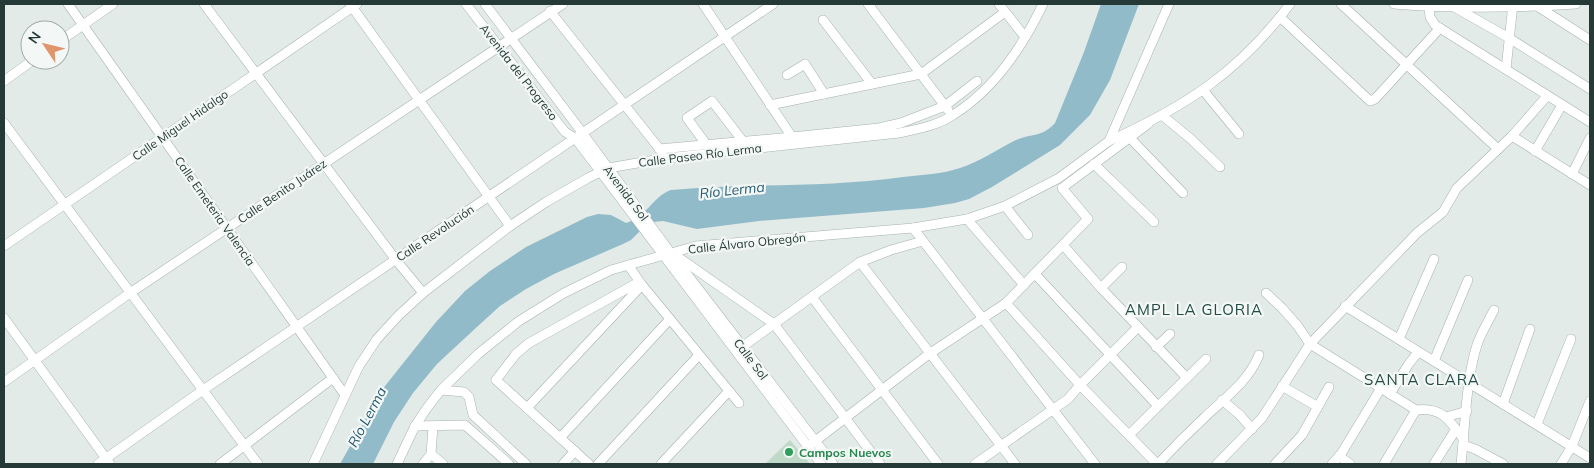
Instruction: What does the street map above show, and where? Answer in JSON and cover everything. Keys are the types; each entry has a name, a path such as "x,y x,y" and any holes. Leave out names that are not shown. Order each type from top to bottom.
{"street":[{"name":"Calle Emeteria Valencia","path":"68,4 345,395"},
{"path":"70,34 113,4"},
{"path":"204,4 396,260 423,293"},
{"name":"Avenida del Progreso","path":"466,4 565,132 579,136"},
{"name":"Avenida del Progreso","path":"485,4 575,123 579,136"},
{"name":"Calle Benito Juárez","path":"4,382 130,293 562,4"},
{"path":"703,4 792,137"},
{"name":"Calle Revolución","path":"105,462 203,390 773,4"},
{"path":"868,4 952,116"},
{"path":"999,4 1024,37"},
{"name":"Calle Paseo Río Lerma","path":"313,464 359,366 377,339 399,314 423,293 510,226 546,202 604,169 667,158 898,133 926,127 952,116 988,88 1024,37 1043,4"},
{"path":"1108,141 1169,4"},
{"path":"1108,141 1148,124 1204,90 1244,56 1290,4"},
{"path":"1341,4 1498,150"},
{"path":"1394,4 1456,8 1576,4"},
{"path":"353,5 510,226"},
{"name":"Calle Miguel Hidalgo","path":"4,246 353,5"},
{"path":"1537,5 1590,40"},
{"path":"1436,6 1431,19 1440,28 1590,122"},
{"path":"1506,69 1513,6"},
{"path":"1456,8 1509,38 1590,90"},
{"path":"550,11 661,151 742,140 879,128 902,123 945,106 977,82"},
{"path":"770,105 921,74 1005,12"},
{"path":"1280,17 1368,100 1372,101 1376,99 1440,28"},
{"path":"823,20 872,84"},
{"path":"787,75 805,64 824,94"},
{"path":"4,81 20,70"},
{"path":"1204,90 1239,134"},
{"path":"1217,464 1262,418 1310,344 1422,228 1443,212 1457,188 1512,136 1547,96"},
{"path":"706,144 687,118 712,101 742,140"},
{"path":"1535,150 1562,105"},
{"path":"1163,116 1220,167"},
{"path":"4,123 258,464"},
{"path":"807,447 930,354 1006,303 1088,219 1062,188 1148,124"},
{"name":"Avenida Sol","path":"579,136 664,250"},
{"path":"1512,136 1590,185"},
{"path":"1130,138 1182,193"},
{"path":"1572,174 1590,138"},
{"name":"Calle Álvaro Obregón","path":"397,464 415,426 441,390 478,354 520,321 564,293 611,270 664,250 913,228 967,219 1005,206 1060,178 1108,141"},
{"path":"1094,164 1154,222"},
{"path":"1005,206 1028,234"},
{"path":"967,219 1024,285"},
{"path":"913,228 1096,464"},
{"path":"742,347 860,262 923,241"},
{"path":"1063,245 1186,378"},
{"path":"664,250 774,324 880,464"},
{"name":"Calle Sol","path":"664,250 833,464"},
{"name":"Calle Sol","path":"664,250 820,464"},
{"path":"1398,339 1434,259"},
{"path":"860,262 1015,464"},
{"path":"628,265 641,284 739,403"},
{"path":"1101,288 1122,267"},
{"path":"1035,274 1158,406"},
{"path":"1434,361 1468,280"},
{"path":"527,408 641,284"},
{"path":"589,464 496,380 505,366 529,343 641,284"},
{"path":"1266,293 1297,325 1310,344 1416,410 1432,410 1446,417 1456,429 1463,445"},
{"path":"812,297 938,464"},
{"path":"1006,303 1080,385 1158,464 1222,400 1244,381 1259,355"},
{"path":"1346,306 1590,458"},
{"path":"1461,464 1472,364 1477,345 1494,310"},
{"path":"4,318 105,462"},
{"path":"560,438 670,319"},
{"path":"975,464 1068,399 1138,327"},
{"path":"1503,404 1530,329"},
{"path":"1156,347 1170,334"},
{"path":"1537,424 1571,339"},
{"path":"1390,394 1418,352"},
{"path":"598,464 699,355"},
{"path":"1129,435 1206,359"},
{"path":"220,464 333,378"},
{"path":"1282,386 1318,407"},
{"path":"1275,464 1299,440 1329,387"},
{"path":"1332,464 1339,456 1381,388"},
{"path":"441,390 464,392 469,397 473,415 526,464"},
{"path":"661,464 729,391"},
{"path":"1222,400 1240,414 1252,429"},
{"path":"1561,464 1572,446 1590,401"},
{"path":"1384,464 1416,410"},
{"path":"1446,417 1467,411"},
{"path":"465,425 473,415"},
{"path":"415,426 465,425 508,464"},
{"path":"423,464 431,454 433,426"},
{"path":"1434,464 1456,429"},
{"path":"1444,448 1463,445 1475,449 1503,464"},
{"path":"563,464 574,451"},
{"path":"431,454 443,464"},
{"path":"1339,456 1350,464"}],"green space":[{"name":"Campos Nuevos","path":"790,440 810,464 765,464"}],"water":[{"name":"Río Lerma","path":"1101,4 1139,4 1110,80 1090,115 1060,145 992,187 969,199 924,208 759,221 697,229 663,221 653,222 644,227 631,240 554,274 500,306 437,364 413,393 394,422 373,464 340,464 381,391 436,322 465,291 490,271 526,247 587,217 598,214 611,215 626,223 639,217 659,197 671,190 845,183 939,173 967,165 1014,141 1041,133 1055,123"}],"place":[{"name":"Campos Nuevos","path":"789,452"}],"district":[{"name":"AMPL LA GLORIA","path":"1194,309"},
{"name":"SANTA CLARA","path":"1422,379"}]}
